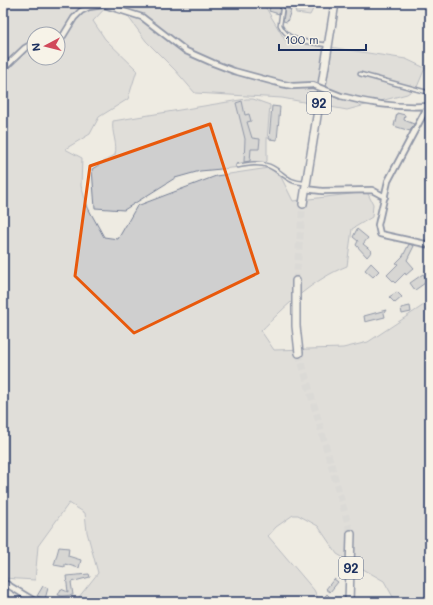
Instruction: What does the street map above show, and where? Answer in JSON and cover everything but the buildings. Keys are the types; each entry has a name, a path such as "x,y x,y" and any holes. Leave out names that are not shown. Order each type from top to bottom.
{"main road":[{"name":"92","path":"303,204 335,3"},
{"path":"296,281 296,326 299,353"},
{"name":"92","path":"349,602 351,534"}],"street":[{"path":"66,30 74,18 82,11 89,7 104,5 142,17 186,51 234,71 293,86 313,85 340,96 382,106 405,107 429,104"},
{"path":"3,69 26,47"},
{"path":"429,104 388,181 378,225 380,234 430,245"},
{"path":"306,186 322,191 372,190 385,197"},
{"path":"3,582 36,602"}],"lane":[{"path":"283,3 280,25 285,34 293,39 328,45"},
{"path":"360,74 430,93"},
{"path":"238,166 260,164 276,170 292,182 306,186"}],"highlighted area":[{"path":"210,124 258,273 134,333 75,276 90,166"}],"shaded area":[{"path":"3,3 110,3 93,21 105,39 137,70 128,99 99,117 90,134 65,149 82,158 81,186 88,208 104,237 118,239 137,206 216,176 269,168 281,177 293,201 367,192 373,204 372,217 352,229 347,266 323,278 301,294 261,331 274,350 343,348 368,342 430,301 430,602 404,602 393,597 384,581 337,554 318,526 298,515 293,515 276,527 268,536 314,590 320,602 75,602 98,573 87,532 85,513 69,503 38,546 35,580 3,578"},
{"path":"118,3 263,3 285,40 406,59 425,68 417,87 407,94 347,110 282,98 195,93 175,70 146,41"},
{"path":"293,3 316,3 310,15 296,13"},
{"path":"253,99 270,105 267,161 263,165 200,171 175,178 124,210 95,208 92,169 115,155 116,146 113,121"}],"tunnel":[{"path":"296,281 303,204"},
{"path":"299,353 351,534"}]}
